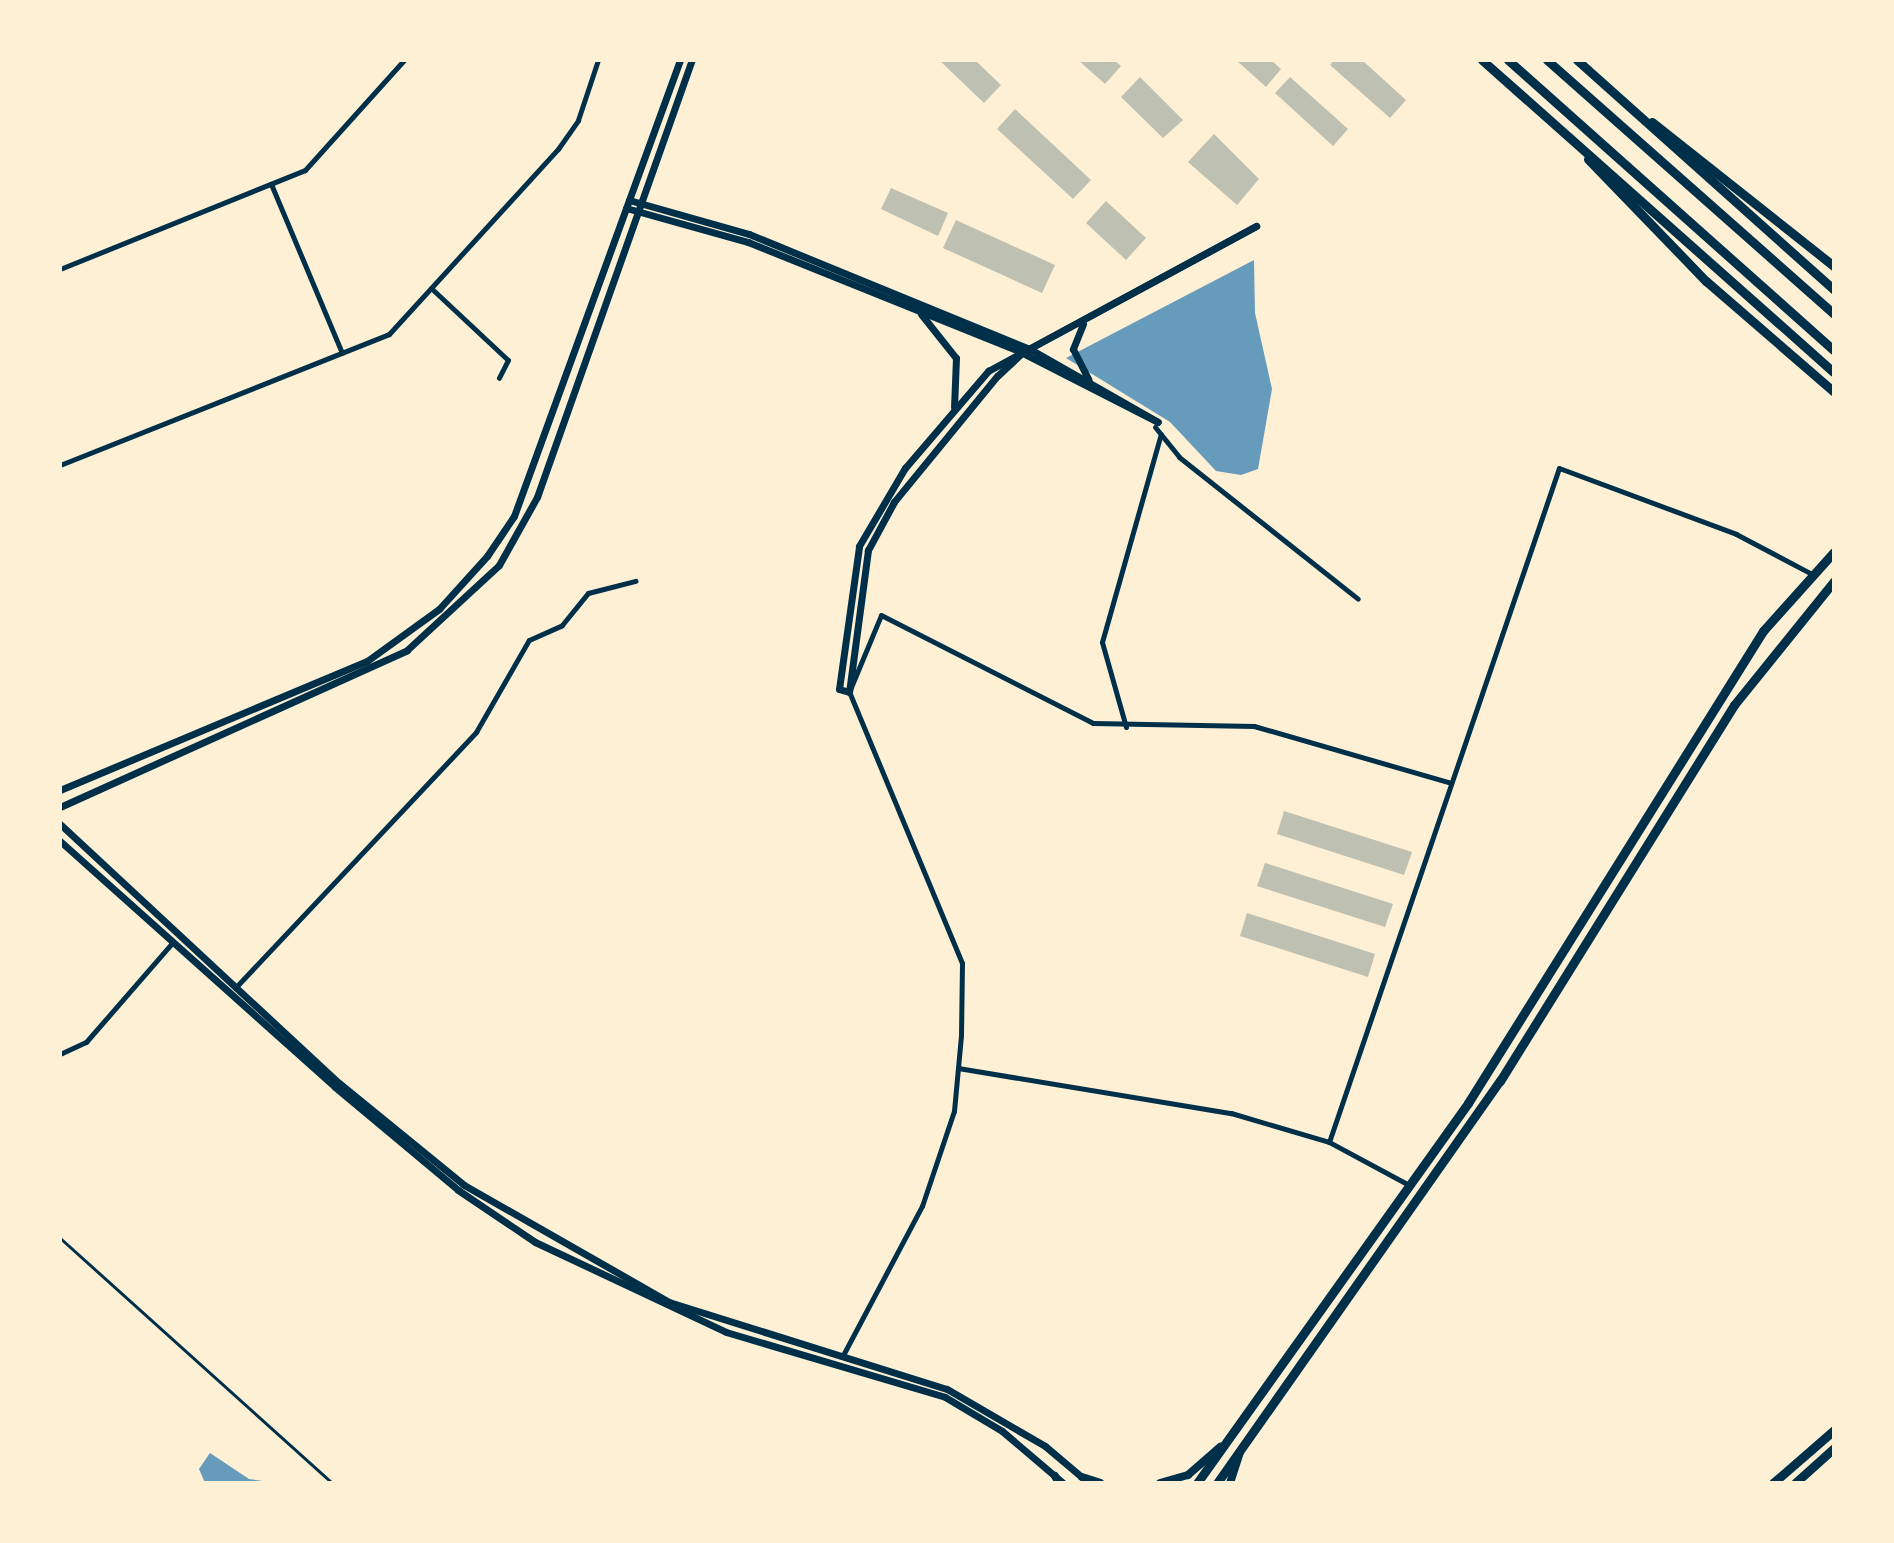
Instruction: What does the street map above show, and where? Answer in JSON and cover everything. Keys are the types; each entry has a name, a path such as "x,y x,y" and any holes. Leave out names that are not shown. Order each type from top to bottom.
{"main road":[{"path":"1482,60 1834,372"},
{"path":"1508,60 1834,350"},
{"path":"1547,60 1834,314"},
{"path":"1577,60 1834,290"},
{"path":"1617,95 1834,266"},
{"path":"1557,127 1706,281 1834,392"},
{"path":"1197,1483 1468,1103 1722,692 1812,574 1834,552"},
{"path":"1217,1483 1500,1081 1734,705 1834,581"},
{"path":"1773,1483 1834,1430"},
{"path":"1160,1483 1188,1475 1226,1441"},
{"path":"1795,1483 1834,1448"},
{"path":"1230,1483 1241,1449"},
{"path":"1086,1480 1100,1483"}],"street":[{"path":"60,269 305,170 404,60"},
{"path":"60,465 389,334 558,149 578,120 598,60"},
{"path":"60,790 367,661 439,609 514,516 680,60"},
{"path":"60,807 381,663 453,615 499,565 537,497 692,60"},
{"path":"271,184 342,353"},
{"path":"627,204 748,242 1023,349 1158,431"},
{"path":"640,208 749,234 1023,349 1095,387 1158,431 1358,599"},
{"path":"842,1357 922,1206 954,1111 962,963 849,692 868,550 914,474 1023,349 1088,319 1259,230 1023,349 953,412 886,495 859,546 839,689 849,692"},
{"path":"431,288 508,360 499,378"},
{"path":"916,309 956,358 960,391 953,412"},
{"path":"1088,319 1074,334 1073,349 1077,368 1095,387"},
{"path":"1126,727 1102,642 1158,431"},
{"path":"1329,1142 1559,468 1736,534 1812,574"},
{"path":"235,988 476,732 529,640 562,625 588,593 635,581"},
{"path":"849,692 881,615 1093,723 1126,727 1254,726 1451,783"},
{"path":"60,824 235,988 464,1185 543,1234 669,1302 947,1389 1086,1480"},
{"path":"60,841 172,943 458,1190 535,1242 726,1332 945,1397 1002,1431 1059,1481"},
{"path":"60,1054 86,1042 172,943"},
{"path":"958,1068 1231,1113 1329,1142 1409,1186"}],"lane":[{"path":"60,1238 332,1483"}],"water":[{"path":"1254,260 1255,313 1272,389 1258,469 1241,475 1216,471 1170,422 1066,358"},
{"path":"210,1453 249,1479 276,1483 205,1483 199,1469"}],"building":[{"path":"939,60 975,60 1001,85 984,103"},
{"path":"1078,60 1114,60 1121,66 1105,84"},
{"path":"1236,60 1271,60 1281,69 1266,87"},
{"path":"1334,60 1362,60 1406,100 1390,118 1330,65"},
{"path":"1140,77 1183,120 1163,138 1121,97"},
{"path":"1290,77 1348,129 1333,146 1275,93"},
{"path":"1015,109 1091,180 1073,199 997,129"},
{"path":"1214,134 1259,179 1237,205 1188,162"},
{"path":"891,188 948,213 938,236 881,209"},
{"path":"1106,201 1146,238 1126,260 1086,223"},
{"path":"956,220 1055,265 1042,293 943,248"},
{"path":"1284,811 1412,852 1404,875 1277,834"},
{"path":"1265,863 1393,904 1385,927 1257,886"},
{"path":"1247,913 1375,954 1368,977 1240,936"}]}
